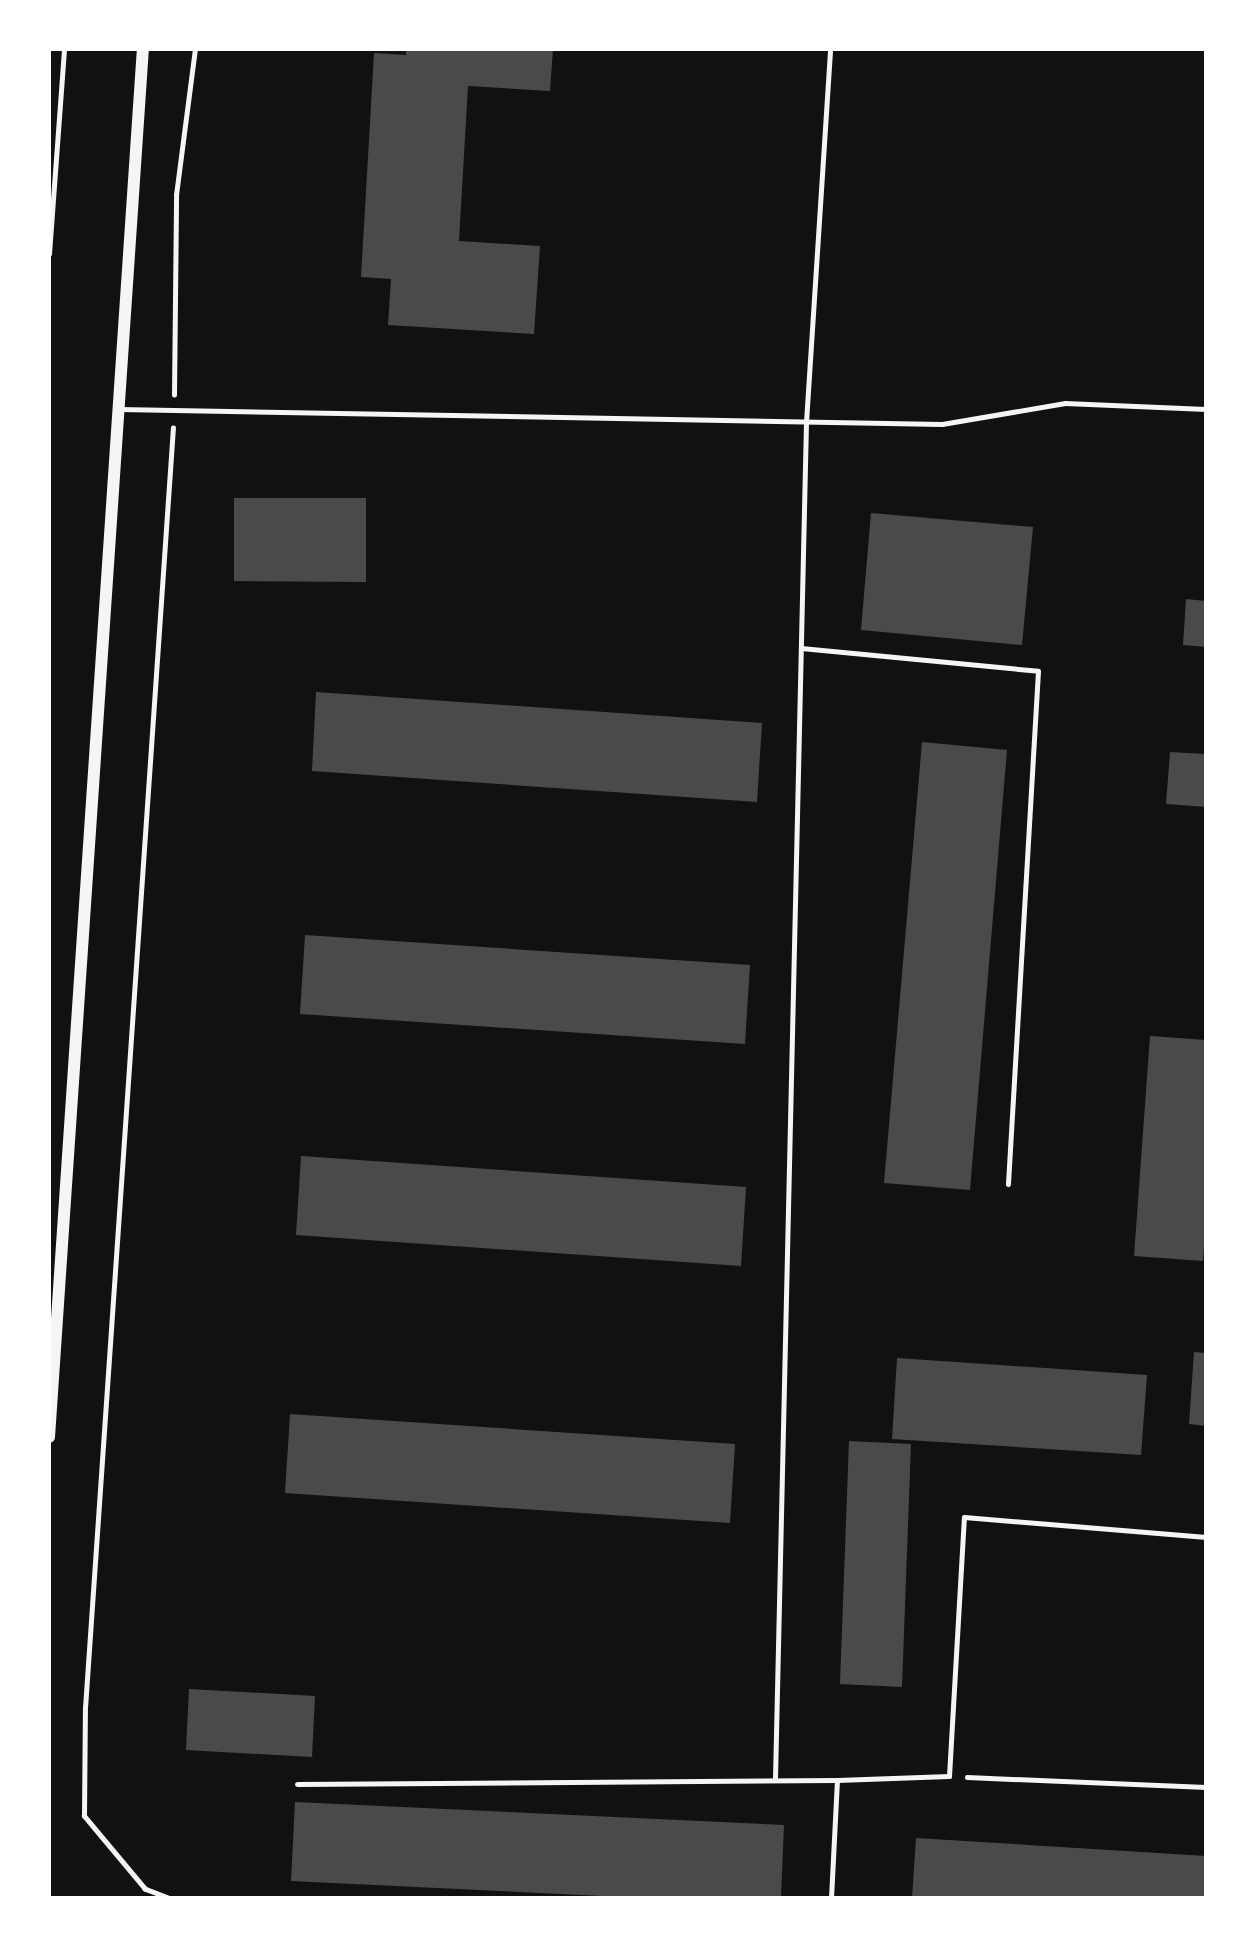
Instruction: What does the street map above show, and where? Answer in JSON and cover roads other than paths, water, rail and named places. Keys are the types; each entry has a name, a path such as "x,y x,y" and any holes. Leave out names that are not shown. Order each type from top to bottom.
{"street":[{"path":"49,1437 143,49"}],"lane":[{"path":"775,1778 806,422 830,49"},
{"path":"118,409 942,424 1065,403 1206,409"},
{"path":"801,648 1038,671 1007,1184"},
{"path":"297,1784 775,1778 837,1780 948,1776 964,1517 1206,1537"},
{"path":"831,1898 837,1780"}]}
